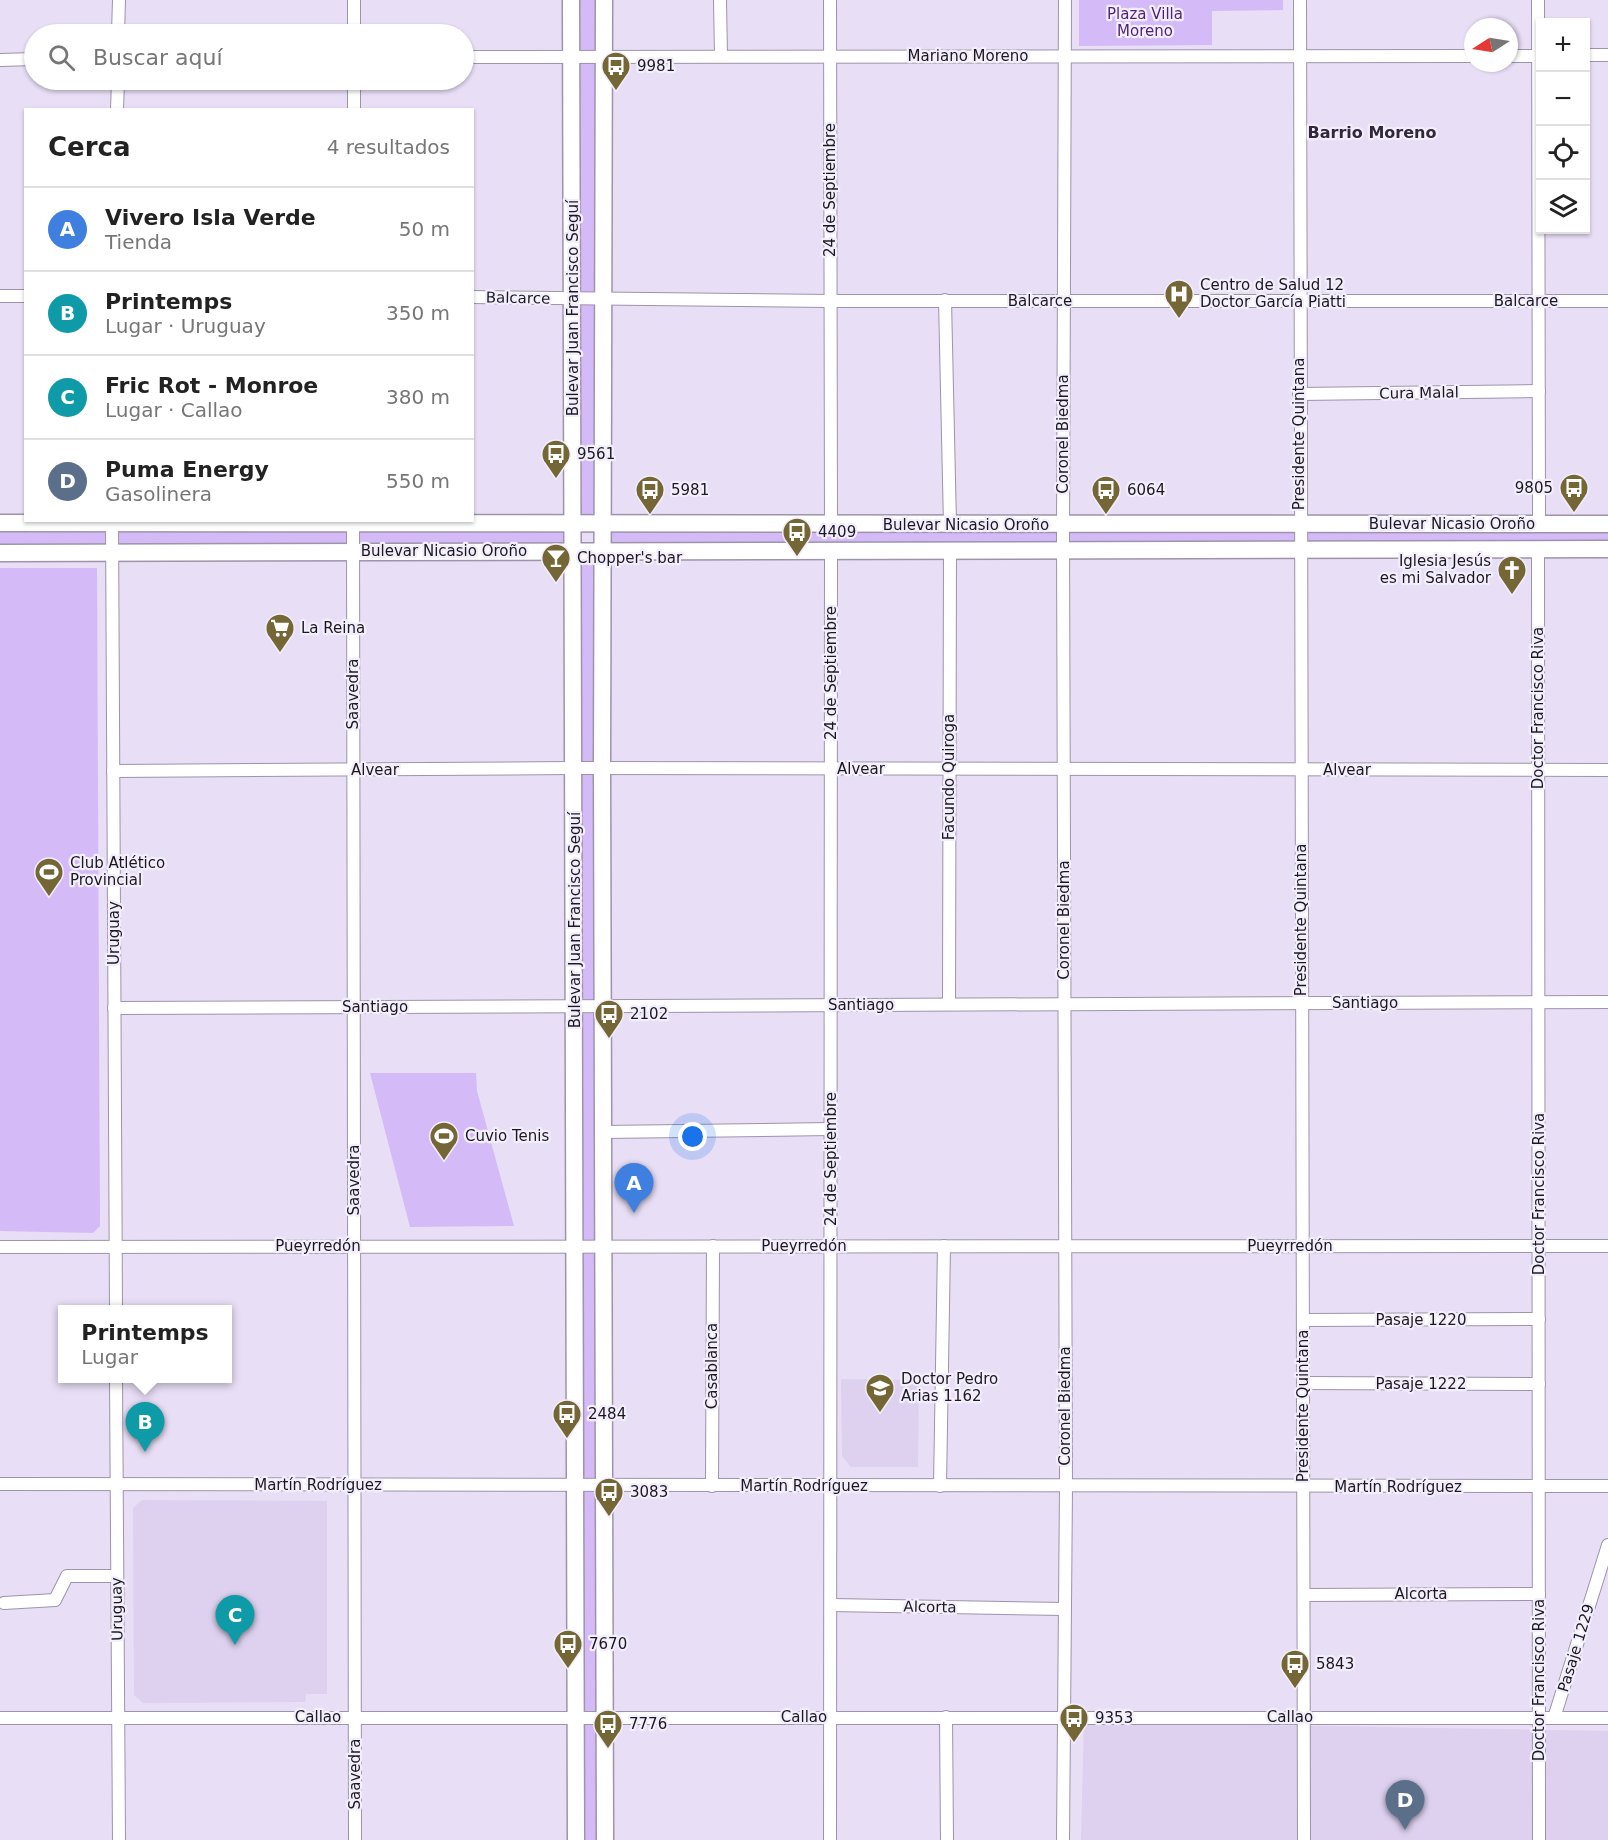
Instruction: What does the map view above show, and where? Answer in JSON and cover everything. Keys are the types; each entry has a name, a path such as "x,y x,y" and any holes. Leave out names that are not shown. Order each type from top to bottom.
{"main road":[{"name":"Bulevar Juan Francisco Seguí","path":"571,0 576,1840"},
{"name":"Bulevar Juan Francisco Seguí","path":"604,0 602,769 604,1840"},
{"name":"Bulevar Nicasio Oroño","path":"0,523 56,522"},
{"name":"Bulevar Nicasio Oroño","path":"232,522 573,525 1608,524"},
{"name":"Bulevar Nicasio Oroño","path":"0,553 1608,549"}],"street":[{"path":"118,0 118,24"},
{"path":"354,0 354,24"},
{"path":"720,0 721,56"},
{"name":"24 de Septiembre","path":"830,0 831,525"},
{"name":"Coronel Biedma","path":"1063,1840 1066,1486 1063,525 1065,0"},
{"name":"Presidente Quintana","path":"1300,0 1299,394 1304,1840"},
{"path":"1538,0 1538,18"},
{"path":"1590,55 1608,55"},
{"name":"Mariano Moreno","path":"474,57 1464,56"},
{"path":"1518,56 1536,56"},
{"path":"0,60 24,60"},
{"path":"1539,72 1539,524"},
{"path":"117,108 118,90"},
{"path":"354,90 354,108"},
{"path":"0,296 24,296"},
{"name":"Balcarce","path":"474,297 830,302 945,300 1608,302"},
{"path":"945,300 950,525"},
{"name":"Cura Malal","path":"1299,394 1539,391"},
{"name":"Uruguay","path":"112,522 116,1305"},
{"name":"Saavedra","path":"353,523 355,1840"},
{"name":"Doctor Francisco Riva","path":"1538,549 1539,1840"},
{"name":"24 de Septiembre","path":"830,1840 831,550"},
{"name":"Facundo Quiroga","path":"949,1004 950,550"},
{"name":"Alvear","path":"114,771 574,768 1608,770"},
{"name":"Santiago","path":"114,1008 1608,1002"},
{"path":"603,1132 831,1129"},
{"name":"Pueyrredón","path":"0,1246 1608,1246"},
{"name":"Casablanca","path":"712,1486 713,1246"},
{"path":"940,1486 944,1246"},
{"name":"Pasaje 1220","path":"1303,1320 1539,1319"},
{"name":"Uruguay","path":"116,1383 119,1840"},
{"name":"Pasaje 1222","path":"1303,1383 1539,1384"},
{"name":"Martín Rodríguez","path":"0,1484 1608,1486"},
{"name":"Pasaje 1229","path":"1554,1718 1608,1545"},
{"path":"4,1603 56,1600 63,1579 71,1575 117,1576"},
{"name":"Alcorta","path":"1304,1595 1539,1594"},
{"name":"Alcorta","path":"831,1605 1065,1609"},
{"path":"946,1716 947,1840"},
{"name":"Callao","path":"0,1718 1064,1716 1608,1718"}],"shaded area":[{"name":"Doctor Pedro Arias 1162","path":"841,1379 919,1380 918,1467 851,1467 842,1456"},
{"path":"142,1500 327,1501 327,1694 306,1694 305,1702 143,1703 134,1695 133,1508"},
{"path":"1084,1722 1608,1731 1608,1840 1081,1840"}],"green space":[{"path":"571,0 604,0 603,525 574,525 574,551 0,553 0,523 573,525"},
{"name":"Plaza Villa Moreno","path":"1079,0 1283,0 1283,10 1212,11 1212,45 1079,46"},
{"path":"1608,524 1608,549 603,551 605,1840 576,1840 574,551 602,550 603,525"},
{"name":"Club Atlético Provincial","path":"0,568 97,568 100,1226 93,1233 0,1231"},
{"name":"Cuvio Tenis","path":"370,1073 476,1073 477,1091 514,1226 410,1227"}],"place":[{"name":"9981","path":"616,92"},
{"name":"Centro de Salud 12 Doctor García Piatti","path":"1179,320"},
{"name":"9561","path":"556,480"},
{"name":"9805","path":"1574,514"},
{"name":"5981","path":"650,516"},
{"name":"6064","path":"1106,516"},
{"name":"4409","path":"797,558"},
{"name":"Chopper's bar","path":"556,584"},
{"name":"Iglesia Jesús es mi Salvador","path":"1512,596"},
{"name":"La Reina","path":"280,654"},
{"name":"Club Atlético Provincial","path":"49,898"},
{"name":"2102","path":"609,1040"},
{"name":"Cuvio Tenis","path":"444,1162"},
{"name":"Vivero Isla Verde","path":"634,1213"},
{"name":"Doctor Pedro Arias 1162","path":"880,1414"},
{"name":"2484","path":"567,1440"},
{"name":"Printemps","path":"145,1452"},
{"name":"3083","path":"609,1518"},
{"name":"Fric Rot - Monroe","path":"235,1645"},
{"name":"7670","path":"568,1670"},
{"name":"5843","path":"1295,1690"},
{"name":"9353","path":"1074,1744"},
{"name":"7776","path":"608,1750"},
{"name":"Puma Energy","path":"1405,1830"}],"district":[{"name":"Barrio Moreno","path":"1372,132"}]}
